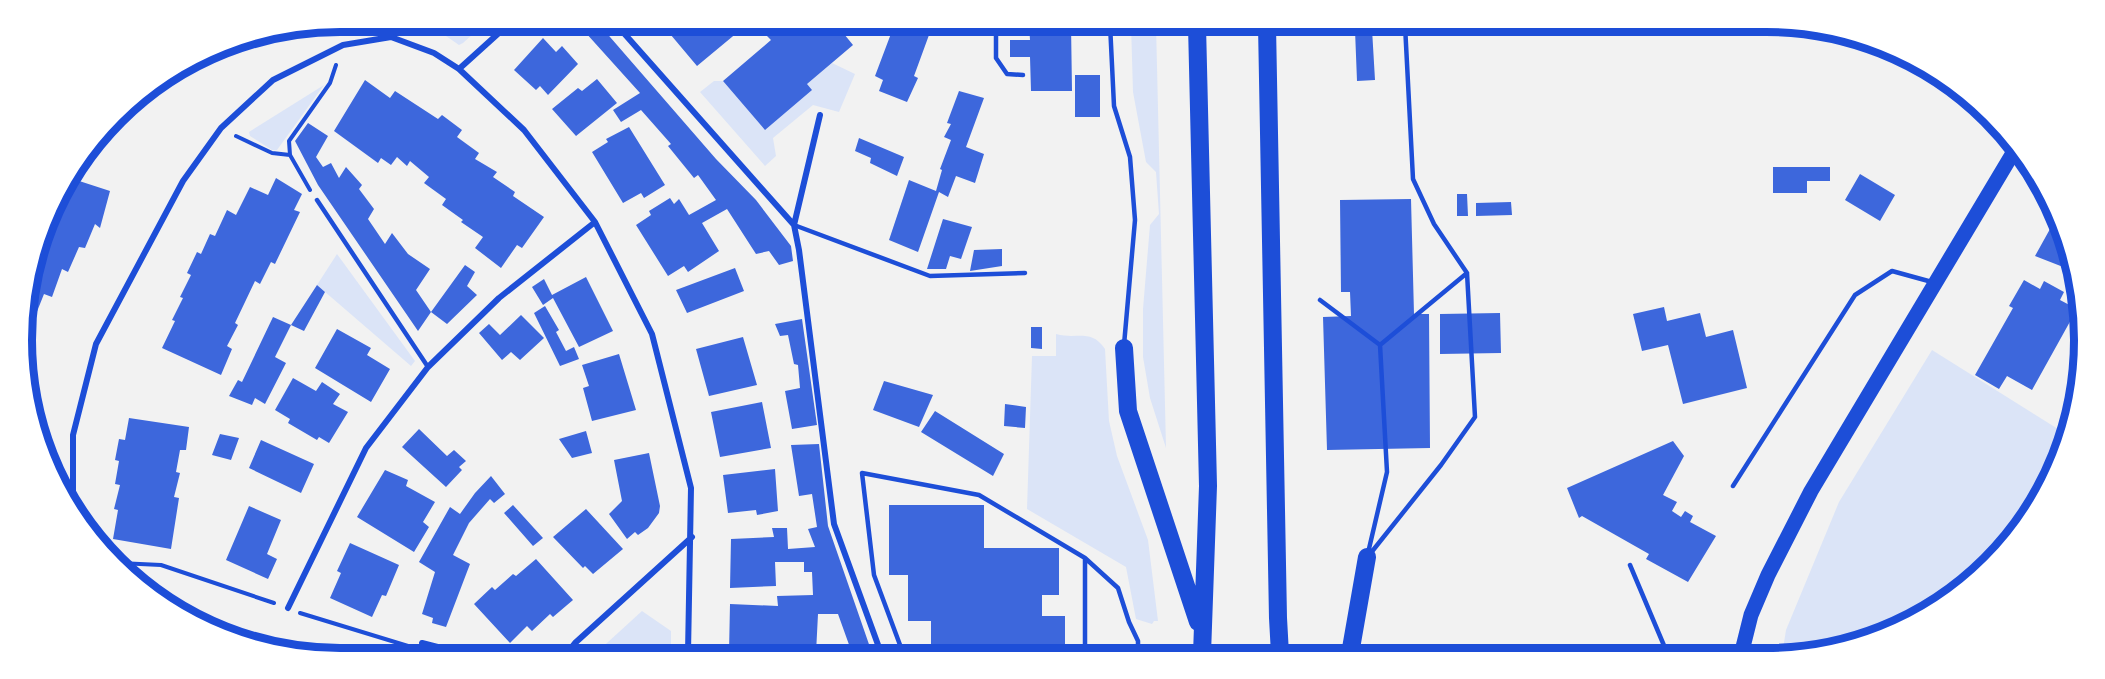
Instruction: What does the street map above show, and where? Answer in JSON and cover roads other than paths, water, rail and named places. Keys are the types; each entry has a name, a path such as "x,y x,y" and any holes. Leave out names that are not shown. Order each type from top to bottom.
{"highway":[{"path":"1197,32 1208,486 1202,648"},
{"path":"1267,32 1280,648"},
{"path":"1124,348 1128,411 1202,632"},
{"path":"1351,648 1367,557"}],"main road":[{"path":"1743,648 1751,615 1768,575 1811,490 2012,155"}],"street":[{"path":"389,32 391,37"},
{"path":"459,69 500,32"},
{"path":"623,32 794,225"},
{"path":"72,492 73,435 96,344 183,181 220,128 273,80 343,45 391,37 434,53 459,69 524,130 595,222 652,334 691,488 692,537 688,648"},
{"path":"820,115 794,225 834,524 879,648"},
{"path":"288,608 366,448 428,367 499,298 595,222"},
{"path":"571,648 692,537"},
{"path":"422,643 441,648"}],"lane":[{"path":"996,32 996,58 1007,74 1023,75"},
{"path":"1110,32 1114,106 1130,157 1135,220 1124,348"},
{"path":"1367,557 1441,465 1475,417 1467,273 1434,224 1413,179 1405,32"},
{"path":"316,201 428,367"},
{"path":"794,225 930,276 1025,273"},
{"path":"1733,486 1855,295 1892,271 1935,282"},
{"path":"1380,345 1467,273"},
{"path":"1320,300 1380,345 1387,472 1367,557"},
{"path":"901,648 874,575 862,473 979,495 1085,558 1118,588 1138,642 1138,648"},
{"path":"1085,558 1085,648"},
{"path":"1630,565 1665,648"}]}
